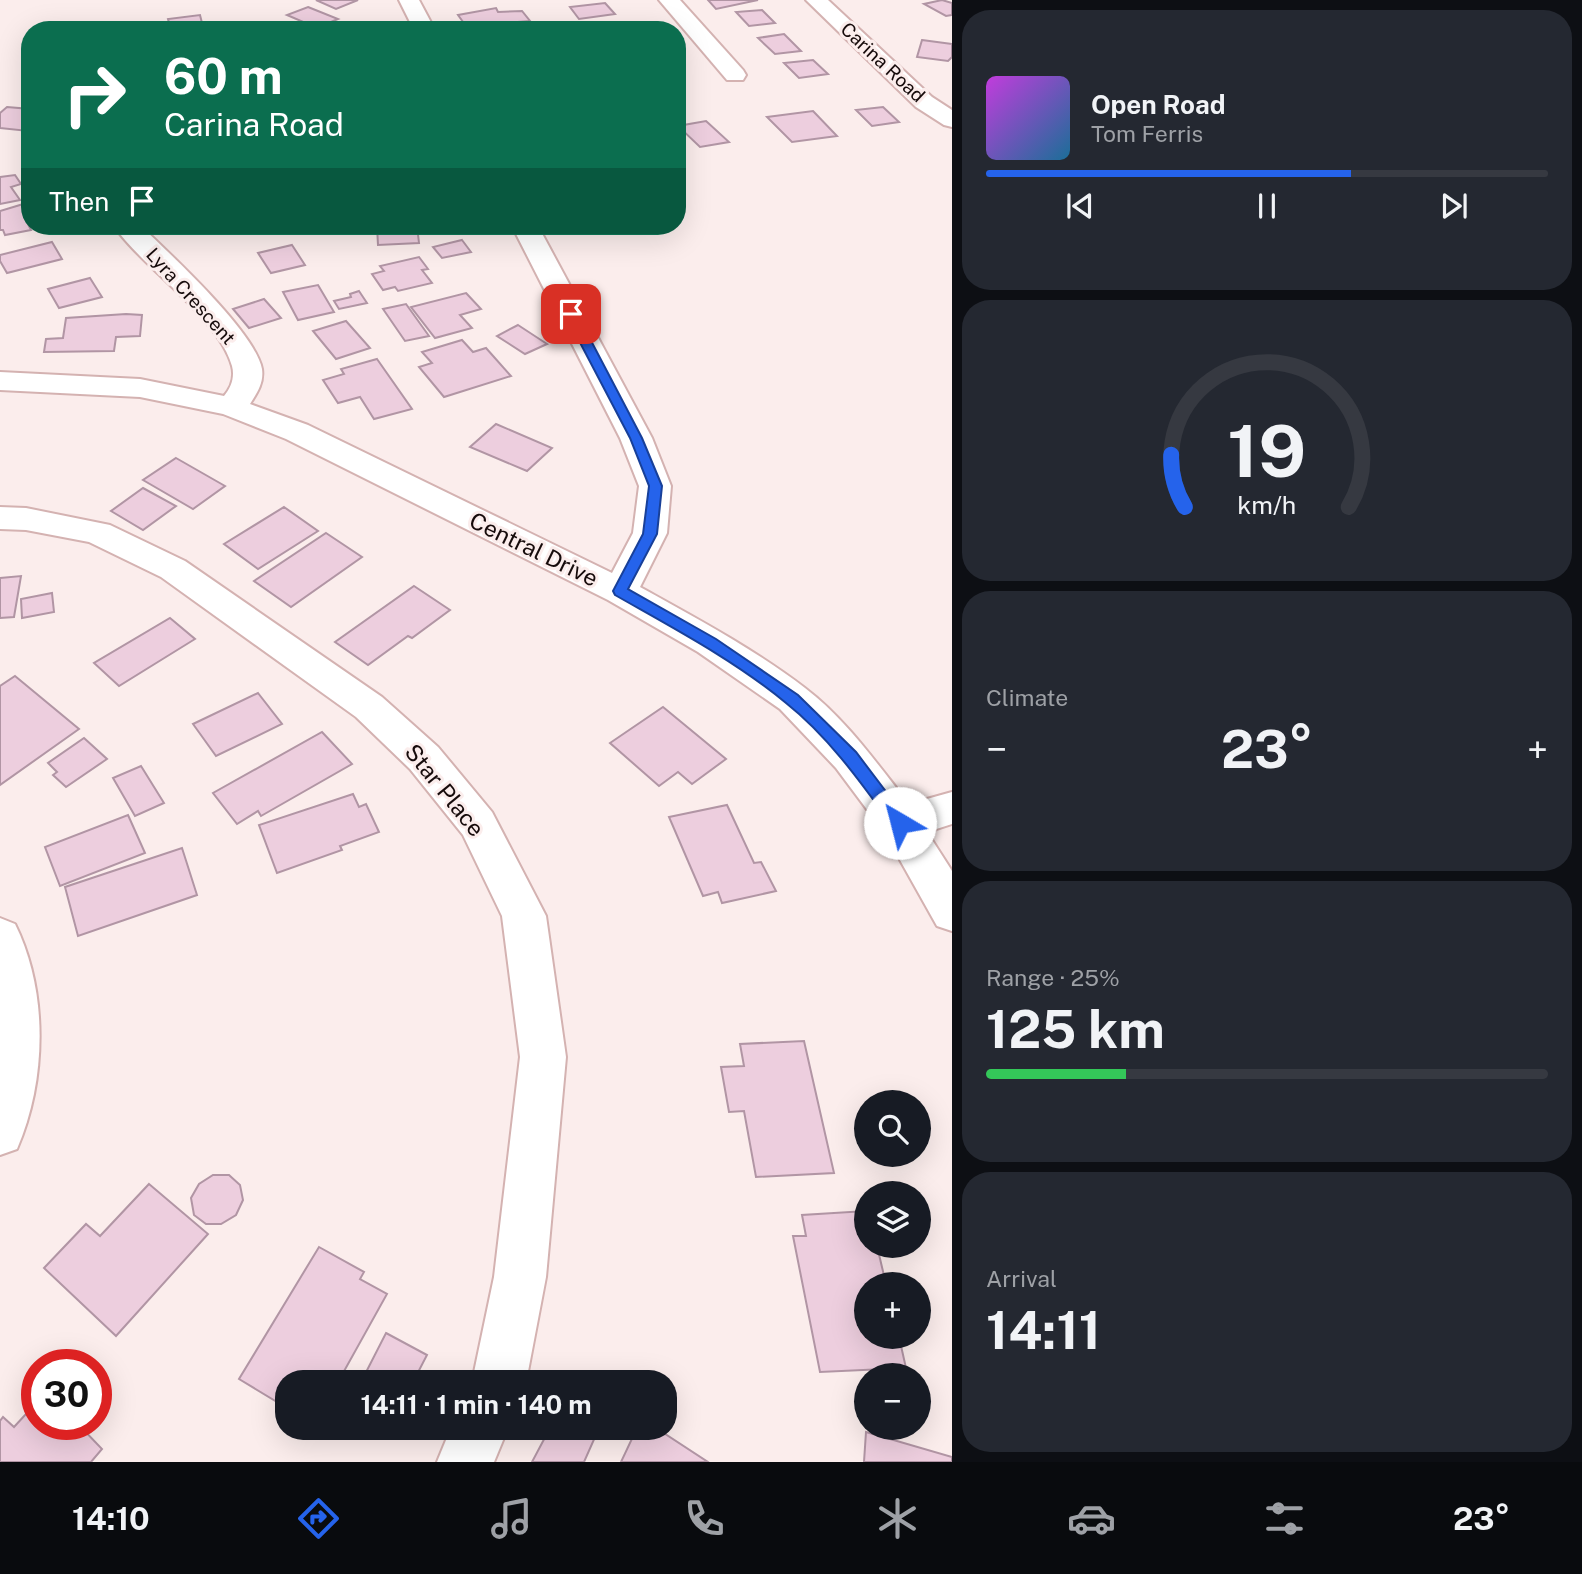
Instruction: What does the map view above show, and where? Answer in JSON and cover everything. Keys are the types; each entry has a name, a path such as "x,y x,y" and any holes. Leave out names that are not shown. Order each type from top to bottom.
{"street":[{"path":"409,0 420,21"},
{"path":"669,0 735,75"},
{"name":"Carina Road","path":"816,0 924,102 952,120"},
{"name":"Lyra Crescent","path":"135,235 214,319 247,365 244,393 231,408"},
{"path":"530,235 636,438 655,486 650,534 620,591"},
{"name":"Central Drive","path":"0,381 139,388 231,408 297,432 620,591 710,643 793,699 850,757 900,823 952,913"},
{"name":"Star Place","path":"0,518 26,519 98,533 173,569 369,707 424,758 478,824 524,916 543,1057 520,1277 501,1370"},
{"path":"900,823 952,807"},
{"path":"0,937 8,952 16,1012 10,1094 0,1132"},
{"path":"465,1462 475,1440"}],"building":[{"path":"316,0 358,0 336,9"},
{"path":"708,0 758,0 716,9"},
{"path":"942,0 952,3 952,15 946,16 924,4"},
{"path":"605,3 615,14 579,19 570,7"},
{"path":"308,7 338,19 301,21 287,15"},
{"path":"496,8 498,12 522,11 530,21 462,21 458,15"},
{"path":"762,10 775,23 749,26 736,12"},
{"path":"200,15 202,21 169,21"},
{"path":"784,34 801,51 775,54 758,38"},
{"path":"922,40 952,44 952,57 948,61 917,57"},
{"path":"813,60 828,74 799,78 784,63"},
{"path":"7,107 21,108 21,130 0,128 0,113"},
{"path":"883,107 899,122 872,126 856,110"},
{"path":"813,111 837,136 792,142 767,117"},
{"path":"706,121 729,142 700,147 686,134 686,125"},
{"path":"15,175 21,184 11,187 20,200 0,204 0,177"},
{"path":"21,205 21,232 5,235 3,230 0,230 0,211"},
{"path":"377,235 418,235 419,243 378,245"},
{"path":"462,240 471,252 442,258 433,247"},
{"path":"52,242 62,259 7,273 0,261 0,255"},
{"path":"292,245 305,265 271,273 258,253"},
{"path":"419,257 428,269 422,270 432,283 398,291 395,287 383,290 372,274 384,271 380,266"},
{"path":"90,278 102,297 59,308 48,289"},
{"path":"318,285 334,312 298,320 283,292"},
{"path":"359,291 367,303 339,309 334,301 351,297 350,294"},
{"path":"466,293 481,309 460,315 472,328 435,338 411,307"},
{"path":"264,299 281,318 249,328 233,309"},
{"path":"406,304 429,336 405,341 383,309"},
{"path":"142,315 140,336 116,337 114,351 44,352 46,339 63,338 66,318"},
{"path":"346,321 370,348 336,359 313,331"},
{"path":"518,325 547,344 525,354 497,336"},
{"path":"462,340 473,352 486,348 511,376 444,397 419,367 432,363 422,352"},
{"path":"377,359 412,409 374,419 360,397 338,403 323,380 344,374 341,369"},
{"path":"496,424 552,448 527,471 470,447"},
{"path":"176,458 225,486 193,509 143,480"},
{"path":"143,488 176,506 143,530 111,511"},
{"path":"284,507 318,531 258,569 224,544"},
{"path":"326,533 362,557 291,607 254,581"},
{"path":"21,576 14,617 0,618 0,578"},
{"path":"414,586 450,610 368,665 335,642"},
{"path":"52,593 54,612 22,618 21,599"},
{"path":"170,618 195,639 119,686 94,663"},
{"path":"15,676 79,729 0,785 0,686"},
{"path":"258,693 282,724 216,756 193,724"},
{"path":"663,707 726,759 692,784 678,772 659,786 610,743"},
{"path":"322,732 352,764 261,816 258,811 237,824 213,793"},
{"path":"84,738 107,759 66,787 53,775 57,772 48,763"},
{"path":"141,766 164,803 135,816 113,778"},
{"path":"353,794 359,807 366,804 379,832 340,846 342,850 277,873 259,825"},
{"path":"727,805 754,863 761,862 776,891 722,903 718,892 703,896 669,817"},
{"path":"128,815 145,853 60,886 45,847"},
{"path":"182,848 197,895 78,936 65,887"},
{"path":"804,1041 834,1173 756,1177 744,1111 729,1112 721,1067 744,1066 740,1044"},
{"path":"213,1175 229,1175 240,1185 243,1200 236,1215 221,1224 206,1224 194,1215 191,1198 199,1184"},
{"path":"149,1184 208,1234 116,1336 44,1268 86,1224 100,1236"},
{"path":"854,1212 854,1258 880,1258 883,1272 854,1272 854,1349 902,1349 905,1363 854,1363 854,1370 820,1372 793,1236 806,1236 802,1215"},
{"path":"319,1247 364,1272 360,1279 387,1294 345,1370 275,1370 275,1401 239,1379"},
{"path":"386,1333 427,1355 419,1370 367,1370"},
{"path":"3,1417 14,1427 21,1419 21,1440 93,1440 102,1449 91,1462 0,1462 0,1421"},
{"path":"544,1440 594,1440 584,1462 532,1462"},
{"path":"631,1440 674,1440 708,1462 621,1462"},
{"path":"865,1440 894,1440 952,1457 952,1462 864,1462"}],"route":[{"path":"571,314 636,438 655,486 650,534 620,591 710,643 793,699 850,757 900,823"}]}
